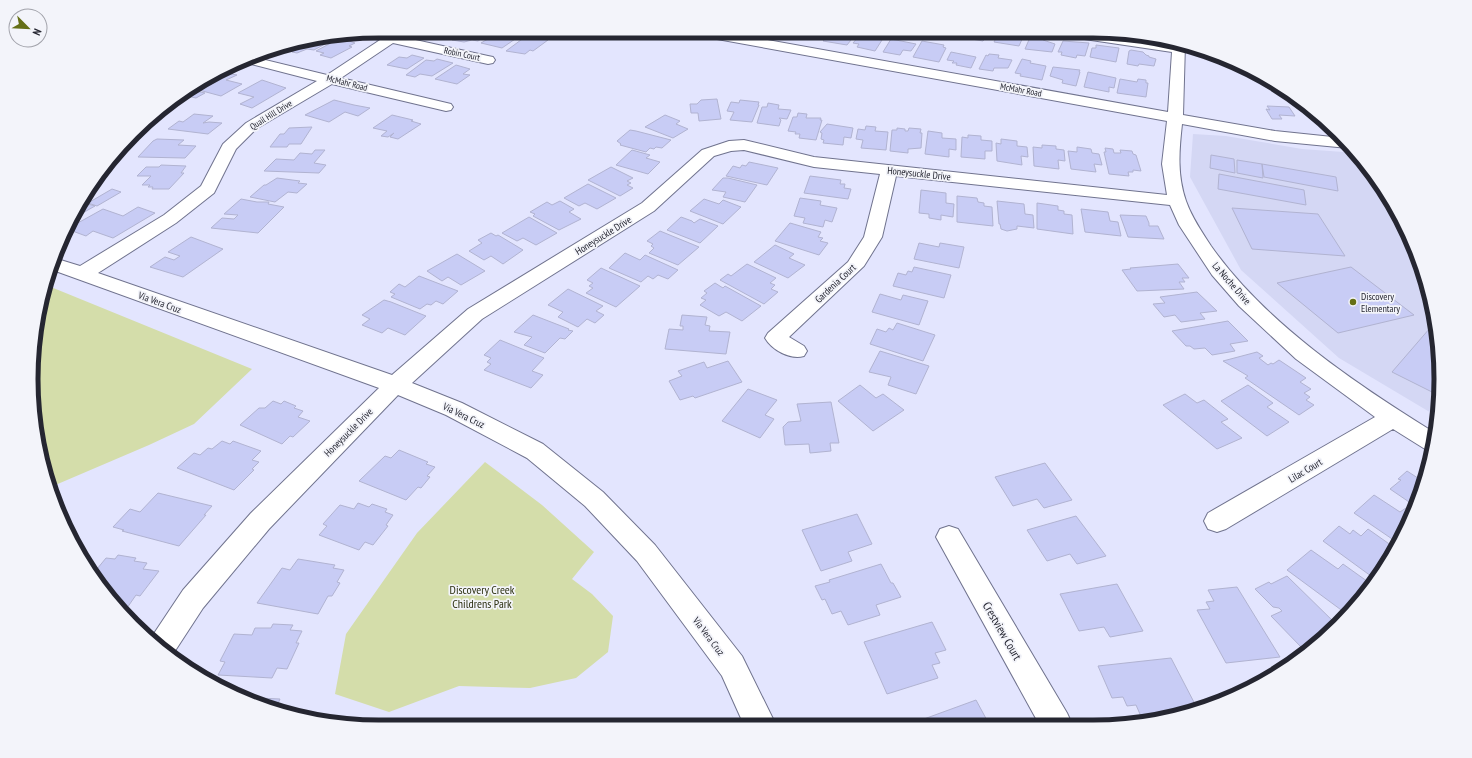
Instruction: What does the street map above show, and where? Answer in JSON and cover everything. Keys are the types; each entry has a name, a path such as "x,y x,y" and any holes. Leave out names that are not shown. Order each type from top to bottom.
{"street":[{"name":"Quail Hill Drive","path":"82,274 170,219 208,189 229,147 251,126 330,79 392,38"},
{"name":"Robin Court","path":"407,38 488,60"},
{"name":"McMahr Road","path":"756,38 791,42 1175,118 1275,136 1339,143"},
{"name":"La Noche Drive","path":"1178,49 1175,118 1170,164 1177,201 1188,226 1219,271 1246,301 1304,354 1393,418 1428,439"},
{"name":"McMahr Road","path":"255,62 446,107"},
{"name":"Honeysuckle Drive","path":"164,644 193,599 260,521 395,385 475,314 648,207 708,153 729,146 744,146 814,162 1177,201"},
{"name":"Gardenia Court","path":"796,351 775,338 855,266 873,237 889,169"},
{"name":"Via Vera Cruz","path":"58,265 395,385 454,409 536,451 594,499 646,553 732,666 758,720"},
{"name":"Lilac Court","path":"1217,521 1393,418"},
{"name":"Crestview Court","path":"948,537 1054,720"}],"shaded area":[{"name":"Discovery Elementary","path":"1193,134 1226,136 1302,149 1347,152 1364,171 1377,190 1399,228 1416,269 1431,334 1434,379 1432,413 1339,358 1241,270 1190,177"}],"green space":[{"path":"51,287 252,369 194,424 55,485 41,424 38,379 41,334"},
{"name":"Discovery Creek Childrens Park","path":"485,462 542,505 594,552 572,579 592,594 613,616 608,652 576,678 530,688 459,686 389,712 335,694 346,634 417,533"}],"building":[{"path":"455,38 483,38 478,41 472,40 464,42 452,40"},
{"path":"490,38 517,38 502,48 481,43"},
{"path":"524,38 548,40 533,51 530,50 525,54 506,51"},
{"path":"825,38 853,38 847,45 823,41"},
{"path":"857,38 882,40 875,51 857,47 859,44 853,43"},
{"path":"966,38 985,38 983,41"},
{"path":"996,38 1023,38 1019,46 994,42"},
{"path":"1030,38 1044,38 1043,40 1055,44 1052,52 1025,49"},
{"path":"891,39 916,44 911,51 903,50 900,55 883,52"},
{"path":"346,40 355,43 349,46 352,47 331,58 320,55 324,53 316,51 335,41"},
{"path":"922,41 944,45 943,47 946,48 939,62 913,57"},
{"path":"1063,41 1089,43 1085,56 1077,55 1076,58 1061,55 1062,52 1058,52"},
{"path":"329,42 314,50 307,49 297,53 292,52 296,49"},
{"path":"1096,45 1119,48 1116,62 1090,57 1092,48 1096,48"},
{"path":"1129,51 1143,52 1149,57 1156,59 1154,66 1127,64"},
{"path":"951,52 976,57 971,68 956,65 957,63 952,63 954,61 947,60"},
{"path":"989,54 999,55 998,58 1012,60 1008,68 994,68 993,71 979,69 986,55 988,56"},
{"path":"412,55 424,58 407,69 387,65 399,57 407,58"},
{"path":"437,59 453,63 432,76 420,74 415,77 406,75 426,60 434,61"},
{"path":"1022,59 1031,61 1030,63 1046,66 1042,80 1020,76 1021,74 1015,73"},
{"path":"456,65 470,69 463,74 470,75 457,84 435,79"},
{"path":"1053,67 1080,70 1076,86 1062,83 1063,80 1050,76"},
{"path":"1088,72 1116,78 1114,88 1109,87 1109,92 1084,87"},
{"path":"228,73 237,75 226,80 242,84 221,96 198,90"},
{"path":"1120,79 1137,82 1138,79 1146,80 1146,83 1148,83 1146,97 1117,93"},
{"path":"262,80 286,88 252,108 240,104 254,97 238,93"},
{"path":"196,91 205,93 196,98 188,96"},
{"path":"717,99 721,119 699,121 698,113 691,113 690,104 697,104 701,100"},
{"path":"334,100 370,108 358,116 345,112 329,122 305,115"},
{"path":"740,100 759,102 752,122 730,120 734,112 727,111 731,102 739,103"},
{"path":"768,103 779,105 778,109 791,110 787,119 779,118 781,120 779,126 757,123 762,107 767,107"},
{"path":"1267,106 1289,107 1295,116 1279,115 1282,119 1272,119 1266,109 1270,110"},
{"path":"798,113 807,114 806,118 821,118 820,120 822,120 816,140 799,138 800,134 795,134 796,132 788,131 793,117 797,117"},
{"path":"194,114 213,116 203,123 222,123 208,134 168,129 179,121 183,122"},
{"path":"392,115 413,120 411,121 421,124 398,139 390,137 394,133 388,137 381,136 387,131 373,128"},
{"path":"665,115 680,121 676,124 688,129 673,138 645,127"},
{"path":"827,124 853,128 851,138 844,137 843,145 823,143 824,140 821,139 822,133 820,132"},
{"path":"866,126 876,127 875,131 888,132 886,150 861,148 863,140 856,139 858,129 865,130"},
{"path":"312,127 301,144 289,144 287,147 270,147 280,134 284,134 289,128"},
{"path":"897,128 905,129 905,131 908,131 909,128 921,129 921,148 908,149 908,153 890,151 892,130 897,130"},
{"path":"630,130 671,140 662,148 650,148 646,152 620,145 621,144 617,141"},
{"path":"928,131 942,133 942,138 956,139 956,150 949,149 949,157 925,154"},
{"path":"968,135 981,136 981,140 992,141 992,151 985,151 985,159 961,157 962,137 968,138"},
{"path":"157,139 184,140 178,145 196,146 185,158 138,157 153,141"},
{"path":"1001,139 1017,141 1017,146 1027,147 1028,157 1021,156 1022,165 997,161 996,143 1001,144"},
{"path":"1042,145 1056,146 1056,149 1064,150 1065,161 1058,160 1059,169 1034,166 1033,147 1042,148"},
{"path":"1077,147 1091,149 1092,153 1099,154 1102,165 1094,164 1096,172 1071,169 1068,151 1077,152"},
{"path":"1105,148 1113,149 1114,153 1121,153 1120,150 1132,151 1133,154 1136,155 1141,171 1133,170 1133,172 1128,172 1129,176 1109,174 1104,152 1106,152"},
{"path":"315,150 325,150 314,163 326,165 319,173 264,171 276,159 294,160 300,153 312,154"},
{"path":"632,150 650,155 646,158 660,162 648,174 616,165"},
{"path":"1211,155 1234,159 1235,173 1210,168"},
{"path":"1237,160 1262,164 1263,178 1237,173"},
{"path":"749,162 778,168 767,185 726,176 733,166 740,168 742,165 746,166"},
{"path":"1262,164 1336,177 1338,191 1264,177"},
{"path":"161,165 186,166 181,173 184,173 169,189 152,189 153,187 148,187 150,185 142,185 151,176 137,176 146,167 159,167"},
{"path":"611,167 633,178 627,181 631,183 627,185 633,188 620,196 588,180"},
{"path":"1219,174 1304,190 1306,205 1218,189"},
{"path":"810,176 841,180 840,184 845,184 844,188 851,189 848,199 804,193"},
{"path":"277,178 300,181 298,183 307,184 297,193 288,192 275,202 250,197 264,185"},
{"path":"723,178 757,185 745,202 723,197 726,192 712,190"},
{"path":"588,184 616,198 597,209 585,203 579,206 564,198"},
{"path":"112,189 121,192 97,206 88,203"},
{"path":"921,190 946,193 946,203 954,204 953,217 941,215 941,220 929,218 929,214 919,213"},
{"path":"957,196 977,198 978,202 984,203 984,206 992,207 993,226 957,222"},
{"path":"800,198 821,201 820,205 837,208 832,222 825,220 823,227 803,223 805,218 794,216"},
{"path":"241,199 257,202 269,202 268,204 284,207 258,233 211,228 222,218 234,219 238,215 224,214"},
{"path":"704,199 719,204 723,200 741,207 723,224 690,211"},
{"path":"560,201 574,209 569,212 581,219 559,230 533,216 535,214 530,212 547,202 552,205"},
{"path":"997,201 1024,204 1025,214 1033,215 1034,228 1017,226 1017,229 1007,231 1001,229 999,224"},
{"path":"1037,203 1058,206 1058,210 1064,211 1064,214 1072,215 1073,234 1037,229"},
{"path":"87,204 95,206 81,214"},
{"path":"138,207 155,213 113,238 93,231 86,236 72,231 75,225 103,209 123,216"},
{"path":"1232,208 1318,214 1345,256 1252,249"},
{"path":"1081,209 1108,212 1110,221 1118,222 1121,236 1085,232"},
{"path":"1120,215 1146,216 1149,226 1158,226 1164,239 1128,237"},
{"path":"529,217 557,233 536,245 523,238 517,241 502,233"},
{"path":"681,217 694,223 700,219 718,226 700,243 667,230"},
{"path":"790,223 821,232 818,237 823,238 820,241 828,243 819,255 775,241"},
{"path":"660,231 699,247 678,265 649,253 654,248 651,246 653,244 647,241"},
{"path":"491,233 496,236 498,235 523,250 503,264 491,256 484,260 469,251 482,243 478,240"},
{"path":"191,237 223,249 183,277 150,267 165,257 174,260 180,256 168,252"},
{"path":"919,243 939,247 940,243 964,247 959,268 914,259"},
{"path":"775,245 794,254 789,258 805,265 788,278 754,262"},
{"path":"625,253 640,260 645,255 678,270 668,279 658,275 653,279 648,276 641,282 609,268"},
{"path":"457,254 485,271 461,285 448,277 442,281 427,271"},
{"path":"747,264 776,278 770,283 775,285 771,289 778,292 764,304 720,280 728,274 731,276"},
{"path":"1178,264 1189,278 1182,278 1185,282 1179,282 1184,289 1137,291 1122,270 1131,269 1130,268"},
{"path":"914,267 951,275 944,298 893,286 898,273 906,275 908,271 912,272"},
{"path":"1351,267 1414,315 1338,333 1277,283"},
{"path":"601,268 640,286 616,307 586,293 593,288 589,286 593,283 587,280"},
{"path":"419,276 458,291 443,304 436,301 431,305 427,304 420,309 391,297 395,294 390,292 399,284 405,287"},
{"path":"715,283 723,288 725,286 761,306 742,321 726,312 719,316 700,305 706,300 701,298 707,293 704,291"},
{"path":"568,289 603,306 596,311 604,315 595,323 587,319 578,327 558,317 563,312 548,305"},
{"path":"1197,292 1217,311 1200,313 1205,319 1181,322 1175,315 1164,317 1153,304 1165,303 1160,297"},
{"path":"880,294 901,300 903,295 928,301 919,325 872,312"},
{"path":"384,300 426,316 405,335 388,328 382,333 362,325 370,319 362,315"},
{"path":"533,315 573,331 565,339 560,338 545,353 524,345 532,337 514,332"},
{"path":"682,315 707,317 705,325 710,326 709,331 730,332 726,354 665,349 669,329 683,330 683,326 680,326"},
{"path":"1228,321 1248,341 1230,344 1235,351 1212,355 1205,348 1194,349 1190,346 1186,346 1172,331"},
{"path":"897,323 935,335 923,361 870,344 877,329 886,332 889,328 893,330"},
{"path":"1430,328 1433,357 1433,393 1392,372"},
{"path":"500,340 544,358 532,371 543,375 531,388 484,370 491,364 487,362 491,358 484,355"},
{"path":"880,351 929,366 916,394 888,385 891,377 869,372"},
{"path":"1257,352 1263,356 1259,358 1268,365 1279,360 1306,378 1300,382 1311,389 1304,393 1310,397 1306,400 1314,405 1299,415 1245,378 1248,376 1223,361"},
{"path":"728,361 742,382 695,398 693,396 680,400 669,381 682,376 678,371 704,362 707,368"},
{"path":"860,385 876,398 883,394 904,410 873,431 838,401"},
{"path":"1248,385 1273,403 1267,407 1289,422 1267,436 1221,401"},
{"path":"748,389 777,400 765,415 774,419 760,438 722,421"},
{"path":"1185,394 1197,403 1204,400 1228,419 1221,422 1242,438 1217,449 1163,405"},
{"path":"273,401 281,404 284,401 296,406 294,408 303,411 298,417 310,421 293,437 290,436 282,444 240,425 259,408 265,408"},
{"path":"831,402 839,443 830,443 831,451 810,453 809,444 785,445 783,427 788,422 801,421 797,404"},
{"path":"222,441 230,444 233,441 261,451 252,460 259,462 252,469 254,470 234,490 177,468 194,453 200,455 208,448 212,449"},
{"path":"399,450 428,462 426,464 435,467 427,476 430,477 421,488 418,487 406,500 359,481 385,456 391,458"},
{"path":"1045,463 1072,500 1044,508 1037,499 1013,506 995,477"},
{"path":"1407,471 1419,479 1410,503 1390,489 1401,480 1398,479"},
{"path":"158,493 212,506 179,546 122,531 124,530 113,527 130,509 140,512"},
{"path":"1374,495 1400,512 1406,508 1408,509 1394,540 1354,513"},
{"path":"358,503 369,507 372,504 387,509 385,512 393,515 386,525 388,526 373,545 365,542 359,550 319,535 327,526 323,524 340,505 354,509"},
{"path":"857,514 872,544 848,552 852,561 821,571 802,530"},
{"path":"1076,516 1106,556 1077,564 1070,554 1047,561 1027,530"},
{"path":"1339,526 1350,534 1353,530 1361,536 1368,529 1391,545 1371,576 1323,541"},
{"path":"1311,550 1338,569 1343,564 1368,582 1342,611 1287,570"},
{"path":"118,555 136,558 134,561 147,563 143,569 159,571 140,596 136,595 127,608 108,587 96,569 106,558 115,559"},
{"path":"298,559 335,565 333,568 344,570 337,582 340,583 332,596 328,596 318,614 257,603 282,568 290,570"},
{"path":"881,564 891,583 893,583 901,597 876,605 880,615 848,625 841,611 832,614 825,599 822,600 815,586 830,582 829,580"},
{"path":"1287,576 1333,621 1310,642 1301,647 1271,616 1282,611 1279,608 1273,607 1255,589 1269,582 1271,584"},
{"path":"1117,584 1143,631 1110,637 1104,627 1079,631 1060,594"},
{"path":"1237,587 1280,657 1226,663 1197,610 1210,609 1206,602 1214,601 1208,590"},
{"path":"932,622 946,650 935,653 940,663 932,665 938,678 887,694 864,642"},
{"path":"273,624 293,625 290,630 302,631 296,643 299,643 287,669 277,668 272,678 218,675 225,662 220,661 234,634 252,635 255,628 271,628"},
{"path":"1171,658 1195,704 1141,716 1136,705 1127,706 1123,697 1112,698 1098,666"},
{"path":"259,698 280,699 278,704"},
{"path":"976,700 987,720 921,720"}],"place":[{"name":"Discovery Elementary","path":"1353,302"}]}
